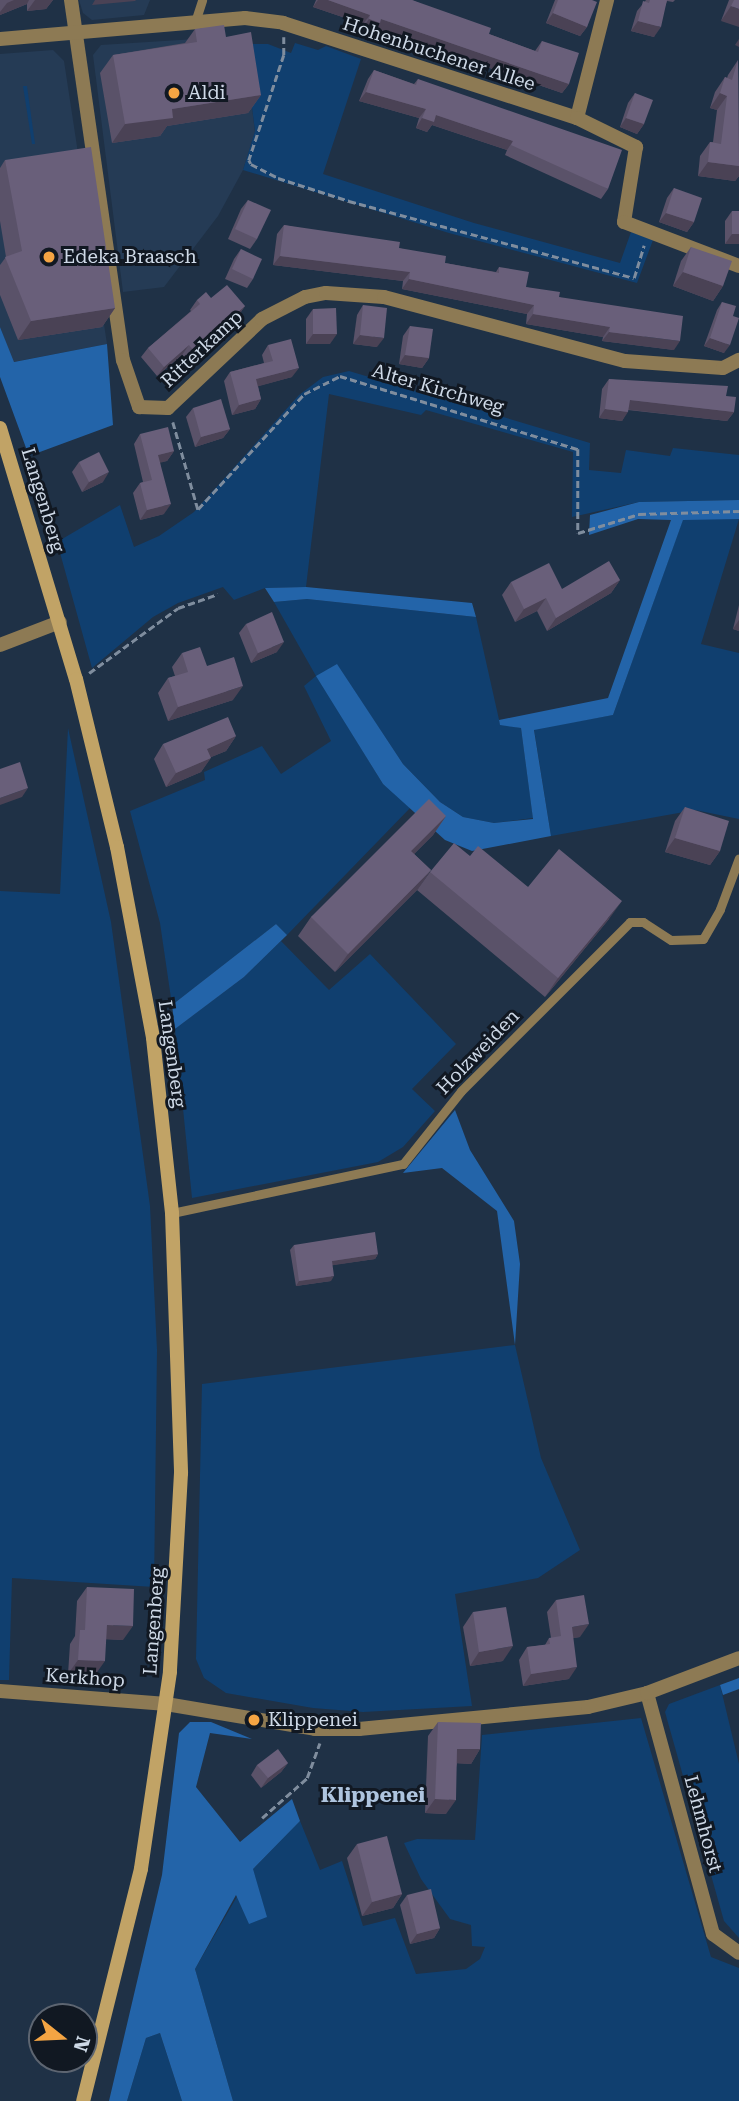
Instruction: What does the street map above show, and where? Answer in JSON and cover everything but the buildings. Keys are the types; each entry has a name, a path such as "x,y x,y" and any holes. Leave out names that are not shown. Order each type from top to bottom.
{"main road":[{"name":"Langenberg","path":"0,428 76,679 117,847 153,1038 172,1213 181,1473 166,1704 141,1869 83,2101"}],"street":[{"path":"71,0 74,33"},
{"path":"607,0 578,118 636,147 624,222 739,266"},
{"name":"Hohenbuchener Allee","path":"0,39 245,18 283,23 578,118"},
{"name":"Ritterkamp","path":"74,33 123,360 139,407 168,408 262,320 304,297 326,293 384,297 625,361 723,368 739,360"},
{"path":"0,645 60,622"},
{"path":"166,1704 323,1729 533,1714 647,1693 739,1658"},
{"name":"Kerkhop","path":"0,1691 166,1704"},
{"name":"Lehmhorst","path":"647,1693 713,1934 739,1953"}],"lane":[{"path":"195,22 202,0"},
{"name":"Holzweiden","path":"172,1213 403,1164 461,1091 630,922 643,922 671,940 704,939 720,909 739,858"}],"path":[{"path":"283,23 284,55 249,160 251,164 278,178 349,201 634,278 649,230"},
{"name":"Alter Kirchweg","path":"168,408 198,509 304,394 340,376 578,449 578,533 639,514 739,511"},
{"path":"76,679 109,662 178,608 218,594"},
{"path":"262,1818 307,1778 317,1760 323,1729"}],"shaded area":[{"path":"79,0 150,0 144,15 92,20 83,13"},
{"path":"243,36 255,132 243,170 218,216 164,287 123,292 93,55 101,45"},
{"path":"295,43 318,50 326,46 361,59 323,174 474,223 620,263 631,232 653,240 637,283 449,233 243,170 255,131 244,44 268,44 291,53"},
{"path":"53,50 64,61 107,344 13,362 0,327 0,54"},
{"path":"23,86 27,86 35,144 32,144"},
{"path":"0,327 14,362 107,344 113,425 29,456 0,377"},
{"path":"349,371 590,443 589,470 621,473 626,450 670,456 673,448 739,455 739,500 639,502 572,517 573,452 426,410 421,415 329,394 306,587 265,588 234,600 223,587 178,603 153,617 92,668 57,542 120,505 134,547 159,536 194,512 299,395 323,377"},
{"path":"739,500 739,519 683,520 613,715 534,730 551,836 472,851 445,840 383,784 316,676 337,664 403,764 440,802 463,817 494,823 533,819 521,728 500,725 499,720 608,698 671,520 638,519 589,535 590,515 639,502"},
{"path":"683,519 739,519 701,644 739,653 739,819 695,810 551,836 534,729 613,715"},
{"path":"306,587 472,603 476,617 307,599 274,602 265,588"},
{"path":"307,599 476,617 500,724 521,728 533,818 494,823 463,817 440,802 403,764 337,665 317,676 383,784 412,806 287,935 276,924 172,1005 160,923 130,811 205,780 204,772 262,746 281,774 331,741 304,686 316,676 274,602"},
{"path":"68,728 111,922 150,1206 157,1350 154,1587 12,1578 9,1680 0,1680 0,891 60,894"},
{"path":"276,924 287,935 244,977 175,1029 172,1005"},
{"path":"281,941 329,990 370,954 456,1044 412,1089 435,1111 403,1147 378,1162 192,1198 175,1029 244,977"},
{"path":"455,1110 470,1150 514,1221 520,1264 515,1345 497,1211 442,1168 403,1173"},
{"path":"515,1345 541,1458 580,1550 538,1578 455,1594 472,1706 363,1712 313,1708 226,1693 204,1678 196,1659 202,1384"},
{"path":"739,1678 739,1689 723,1695 720,1685"},
{"path":"720,1685 739,1764 739,1938 724,1921 665,1712 669,1704"},
{"path":"641,1718 711,1957 739,1968 739,2101 233,2101 195,1969 253,1869 300,1821 320,1870 342,1861 363,1926 395,1918 416,1974 466,1969 480,1959 485,1947 472,1946 471,1925 450,1919 421,1879 404,1843 417,1839 475,1840 482,1735"},
{"path":"190,1722 211,1722 252,1739 210,1733 196,1787 240,1842 292,1799 300,1821 253,1869 267,1917 249,1924 236,1895 195,1969 233,2101 182,2101 160,2033 146,2038 127,2101 109,2101 162,1875 179,1733"},
{"path":"160,2033 182,2101 127,2101 146,2038"}],"place":[{"name":"Aldi","path":"174,93"},
{"name":"Edeka Braasch","path":"49,257"},
{"name":"Klippenei","path":"254,1720"}],"district":[{"name":"Klippenei","path":"373,1795"}]}
